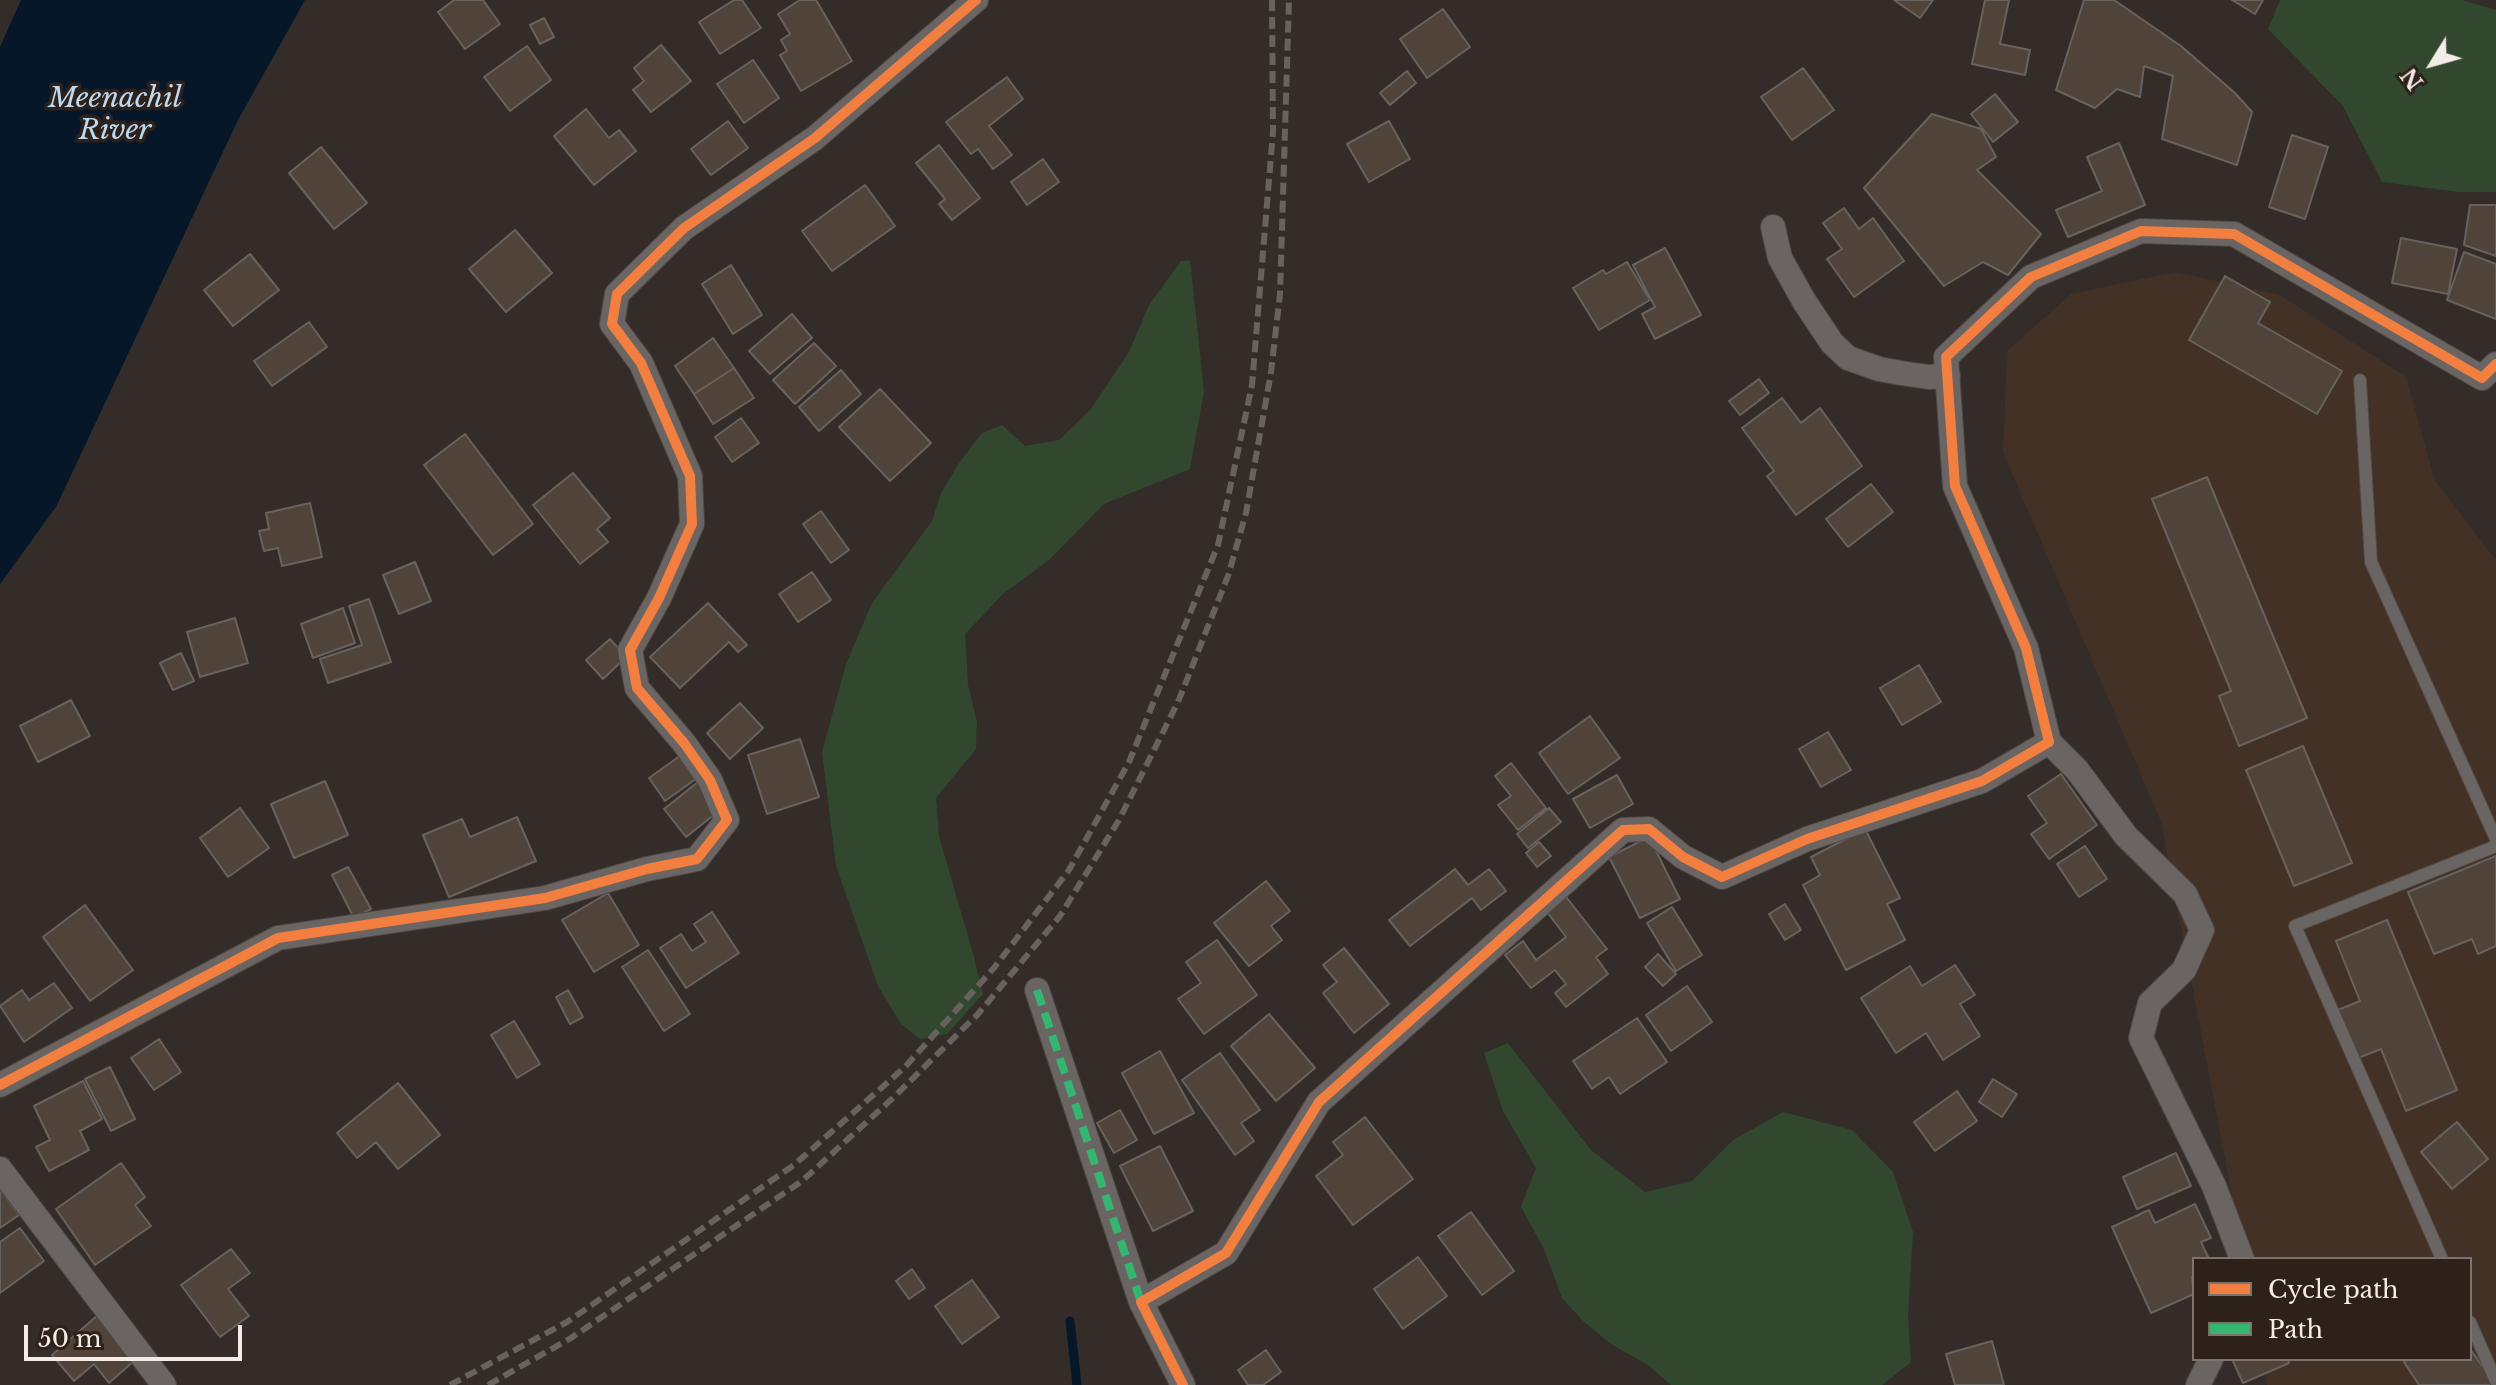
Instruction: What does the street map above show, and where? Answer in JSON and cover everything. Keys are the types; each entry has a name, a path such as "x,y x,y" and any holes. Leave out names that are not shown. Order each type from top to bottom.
{"street":[{"path":"0,1085 278,938 545,898 647,869 697,859 727,820 710,780 684,743 637,688 630,650 659,598 692,524 690,476 641,363 612,324 617,294 684,228 815,138 976,0"},
{"path":"1773,227 1780,258 1794,285 1817,325 1848,358 1901,373 1948,376"},
{"path":"2241,1257 2214,1186 2141,1038 2150,1003 2184,970 2202,930 2185,894 2126,836 2077,770 2049,742 2026,648 1955,486 1946,357 2031,277 2141,231 2234,234 2482,378 2496,364"},
{"path":"1141,1302 1226,1253 1319,1102 1623,830 1649,829 1683,857 1722,877 1807,839 1982,781 2049,742"},
{"path":"1037,990 1141,1302 1183,1385"},
{"path":"0,1169 164,1385"},
{"path":"2198,1385 2210,1361"}],"lane":[{"path":"2360,380 2371,562 2496,839"},
{"path":"2441,1257 2295,926 2496,846"},
{"path":"2472,1327 2496,1381"}],"shaded area":[{"path":"2175,272 2280,295 2406,377 2435,481 2496,560 2496,1385 2267,1385 2263,1361 2472,1361 2472,1257 2244,1257 2161,822 2003,452 2007,351 2071,294"}],"green space":[{"path":"2280,0 2462,0 2496,10 2496,192 2459,192 2382,182 2343,106 2268,29"},
{"path":"1190,260 1204,391 1190,469 1104,504 1049,560 1003,594 965,634 968,685 977,722 976,749 936,798 939,836 983,994 947,1034 920,1039 901,1024 878,986 836,866 822,752 846,664 872,603 932,521 941,493 982,433 1002,425 1025,446 1059,440 1091,409 1129,352 1149,305 1181,261"},
{"path":"1508,1043 1591,1150 1645,1192 1692,1181 1733,1140 1783,1112 1852,1130 1893,1172 1913,1232 1908,1316 1911,1362 1882,1385 1671,1385 1648,1365 1611,1344 1562,1298 1544,1249 1521,1207 1536,1168 1503,1111 1484,1053"}],"water":[{"name":"Meenachil River","path":"21,0 305,0 238,120 56,507 0,584 0,47"}],"building":[{"path":"454,0 483,0 500,24 465,49 438,12"},
{"path":"734,0 742,0 761,28 720,54 699,22"},
{"path":"800,0 816,0 852,61 801,91 780,55 787,51 781,40 790,34 778,14"},
{"path":"1894,0 1933,0 1920,18"},
{"path":"1985,0 2009,0 2000,44 2030,50 2025,75 1972,64"},
{"path":"2084,0 2114,0 2181,46 2235,93 2252,112 2237,165 2162,139 2173,76 2144,66 2140,97 2117,89 2095,108 2056,90"},
{"path":"2232,0 2263,0 2255,14"},
{"path":"1443,9 1470,47 1427,78 1400,39"},
{"path":"544,18 554,37 540,44 530,25"},
{"path":"661,45 691,81 651,112 633,90 644,81 634,68"},
{"path":"527,46 551,80 510,111 484,77"},
{"path":"753,60 779,98 744,123 717,84"},
{"path":"1803,68 1834,110 1792,140 1761,97"},
{"path":"1407,71 1416,83 1390,105 1380,93"},
{"path":"1007,77 1023,99 989,126 1012,155 993,169 978,149 971,154 946,122"},
{"path":"1995,94 2018,122 1993,142 1971,114"},
{"path":"586,109 609,138 619,130 636,151 594,185 554,136"},
{"path":"1932,114 1981,129 1996,157 1977,170 2041,234 2008,275 1983,262 1944,286 1864,188"},
{"path":"728,121 748,148 711,175 691,149"},
{"path":"1389,121 1410,159 1369,182 1347,144"},
{"path":"2292,135 2328,147 2305,219 2269,207"},
{"path":"2119,143 2145,205 2068,237 2056,210 2102,191 2087,157"},
{"path":"939,145 980,198 952,220 939,204 945,199 916,163"},
{"path":"321,147 367,203 334,229 289,173"},
{"path":"1043,159 1059,182 1027,205 1011,182"},
{"path":"865,185 895,226 832,271 802,231"},
{"path":"2470,205 2496,205 2496,256 2464,245"},
{"path":"1844,208 1859,229 1873,218 1904,261 1854,297 1827,259 1842,249 1823,223"},
{"path":"515,230 552,273 506,312 469,269"},
{"path":"2401,238 2457,249 2448,294 2392,283"},
{"path":"1665,248 1701,315 1655,339 1642,314 1655,307 1633,265"},
{"path":"2464,252 2496,264 2496,319 2447,300"},
{"path":"250,254 279,290 233,326 204,290"},
{"path":"1627,262 1650,300 1599,330 1573,288 1603,270 1606,274"},
{"path":"731,265 762,315 733,334 702,284"},
{"path":"2225,276 2270,302 2258,323 2342,371 2317,414 2189,340"},
{"path":"792,314 812,338 770,374 749,351"},
{"path":"309,322 327,347 272,386 254,361"},
{"path":"713,338 734,368 694,394 675,366"},
{"path":"814,343 836,366 795,404 773,380"},
{"path":"734,368 754,398 713,424 694,394"},
{"path":"841,370 861,394 819,431 799,407"},
{"path":"1759,379 1769,393 1740,415 1729,401"},
{"path":"880,389 931,443 890,481 839,427"},
{"path":"1782,398 1801,423 1820,408 1862,466 1796,515 1767,476 1774,471 1742,428"},
{"path":"741,418 759,443 732,462 715,437"},
{"path":"465,434 533,524 493,555 424,465"},
{"path":"573,473 610,518 597,529 608,542 580,564 533,505"},
{"path":"2207,477 2307,718 2239,746 2219,696 2231,691 2152,499"},
{"path":"1871,484 1893,512 1848,547 1826,519"},
{"path":"310,503 322,557 282,566 278,548 264,551 259,531 269,529 266,513"},
{"path":"821,511 849,550 831,563 803,524"},
{"path":"415,562 431,601 399,614 383,575"},
{"path":"812,572 831,600 798,622 779,594"},
{"path":"369,599 391,662 328,683 320,659 362,645 349,606"},
{"path":"708,603 747,645 738,652 729,642 680,688 650,657"},
{"path":"343,608 355,643 313,658 301,624"},
{"path":"235,618 248,663 200,677 187,632"},
{"path":"610,639 626,657 603,679 586,660"},
{"path":"181,653 194,681 173,690 160,663"},
{"path":"1919,665 1941,702 1902,725 1880,688"},
{"path":"71,700 90,736 38,762 20,726"},
{"path":"740,703 763,728 730,759 707,733"},
{"path":"1590,716 1620,758 1568,794 1539,753"},
{"path":"1828,732 1851,770 1821,787 1799,749"},
{"path":"800,739 819,797 767,814 748,755"},
{"path":"2303,746 2352,863 2294,886 2246,770"},
{"path":"691,748 707,771 665,801 649,778"},
{"path":"1511,763 1546,808 1518,830 1498,805 1511,796 1495,776"},
{"path":"2061,774 2097,825 2049,859 2031,834 2047,823 2028,796"},
{"path":"1617,775 1633,804 1590,828 1573,799"},
{"path":"703,778 725,806 686,837 664,809"},
{"path":"325,781 348,835 294,858 271,804"},
{"path":"240,808 269,848 228,877 200,838"},
{"path":"1549,808 1561,822 1528,848 1517,834"},
{"path":"517,817 536,861 449,897 423,835 462,819 470,837"},
{"path":"1865,829 1900,898 1887,904 1905,940 1846,970 1803,885 1820,875 1811,857"},
{"path":"1649,837 1680,899 1640,918 1609,857"},
{"path":"1539,842 1551,856 1537,867 1526,853"},
{"path":"2085,846 2107,879 2079,897 2057,864"},
{"path":"2496,856 2496,946 2478,954 2472,939 2434,954 2408,892"},
{"path":"348,867 371,909 354,918 332,875"},
{"path":"1455,869 1468,885 1489,869 1506,891 1481,910 1472,898 1410,946 1389,920"},
{"path":"1266,881 1290,911 1271,926 1282,940 1249,966 1214,923"},
{"path":"608,893 639,945 594,972 562,920"},
{"path":"1563,893 1607,949 1596,957 1608,974 1566,1007 1555,993 1566,984 1555,970 1531,988 1505,955 1523,941 1536,960 1566,937 1544,908"},
{"path":"1785,904 1801,930 1785,940 1769,914"},
{"path":"85,905 133,970 90,1001 43,937"},
{"path":"1672,907 1702,955 1676,971 1647,923"},
{"path":"712,912 739,953 686,988 660,948 681,934 692,951 706,942 694,924"},
{"path":"2387,920 2457,1090 2406,1111 2381,1049 2353,1060 2333,1012 2360,1001 2336,941"},
{"path":"1217,940 1257,995 1204,1034 1178,999 1201,983 1186,962"},
{"path":"1344,948 1389,1004 1354,1033 1323,993 1337,982 1323,965"},
{"path":"648,950 690,1014 664,1031 622,967"},
{"path":"1658,954 1676,974 1663,986 1645,967"},
{"path":"1955,965 1975,995 1960,1004 1980,1036 1943,1060 1926,1033 1896,1053 1861,998 1910,966 1922,986"},
{"path":"54,983 72,1008 24,1042 0,1006 22,990 29,1000"},
{"path":"1687,986 1712,1022 1671,1051 1646,1015"},
{"path":"568,990 583,1017 570,1024 556,997"},
{"path":"1269,1014 1315,1068 1276,1101 1231,1046"},
{"path":"1637,1018 1667,1062 1620,1094 1609,1077 1592,1089 1573,1061"},
{"path":"514,1021 540,1064 517,1078 491,1035"},
{"path":"159,1039 181,1072 154,1090 131,1058"},
{"path":"1160,1051 1194,1113 1154,1134 1122,1073"},
{"path":"1220,1053 1260,1110 1241,1123 1254,1141 1235,1155 1182,1080"},
{"path":"110,1067 135,1119 111,1131 85,1079"},
{"path":"1993,1079 2017,1094 2002,1117 1979,1102"},
{"path":"83,1081 102,1119 80,1131 89,1150 49,1171 36,1147 50,1140 34,1106"},
{"path":"398,1083 440,1135 398,1169 376,1142 357,1158 337,1133"},
{"path":"1957,1091 1977,1121 1935,1151 1914,1122"},
{"path":"1120,1110 1137,1140 1114,1153 1097,1123"},
{"path":"1365,1117 1413,1179 1353,1225 1316,1176 1343,1155 1333,1142"},
{"path":"2457,1122 2488,1159 2452,1189 2421,1152"},
{"path":"1160,1146 1193,1211 1153,1231 1120,1166"},
{"path":"2176,1153 2191,1186 2137,1209 2123,1177"},
{"path":"121,1163 145,1197 135,1205 151,1226 95,1265 56,1209"},
{"path":"0,1189 19,1215 0,1228"},
{"path":"2195,1204 2211,1238 2201,1242 2208,1257 2192,1257 2192,1295 2151,1313 2112,1227 2149,1210 2155,1223"},
{"path":"1471,1212 1514,1271 1482,1295 1438,1236"},
{"path":"20,1228 44,1261 0,1293 0,1242"},
{"path":"231,1249 250,1273 228,1289 249,1316 220,1337 181,1285"},
{"path":"1418,1257 1447,1296 1403,1329 1374,1289"},
{"path":"912,1269 925,1288 909,1299 896,1281"},
{"path":"972,1280 999,1317 962,1344 935,1306"},
{"path":"98,1315 135,1360 109,1383 94,1364 74,1381 52,1355"},
{"path":"1992,1341 2004,1385 1955,1385 1946,1354"},
{"path":"1266,1350 1281,1372 1263,1385 1248,1385 1238,1370"},
{"path":"2472,1352 2496,1385 2419,1385 2404,1362 2472,1361"},
{"path":"2233,1361 2288,1361 2289,1363 2243,1383"}],"waterway":[{"path":"1070,1321 1077,1385"}],"railway":[{"path":"450,1385 567,1322 794,1165 905,1067 994,968 1069,870 1129,762 1218,545 1252,385 1273,132 1272,0"},
{"path":"488,1385 571,1338 802,1181 978,1014 1060,916 1119,820 1178,702 1228,576 1246,513 1271,372 1280,294 1289,0"}],"marked path":[{"path":"1037,990 1141,1302"}],"cycle path":[{"path":"0,1085 278,938 545,898 647,869 697,859 727,820 710,780 684,743 637,688 630,650 659,598 692,524 690,476 641,363 612,324 617,294 684,228 815,138 976,0"},
{"path":"1183,1385 1141,1302 1226,1253 1319,1102 1623,830 1649,829 1683,857 1722,877 1807,839 1982,781 2049,742 2026,648 1955,486 1946,357 2031,277 2141,231 2234,234 2482,378 2496,364"}]}
